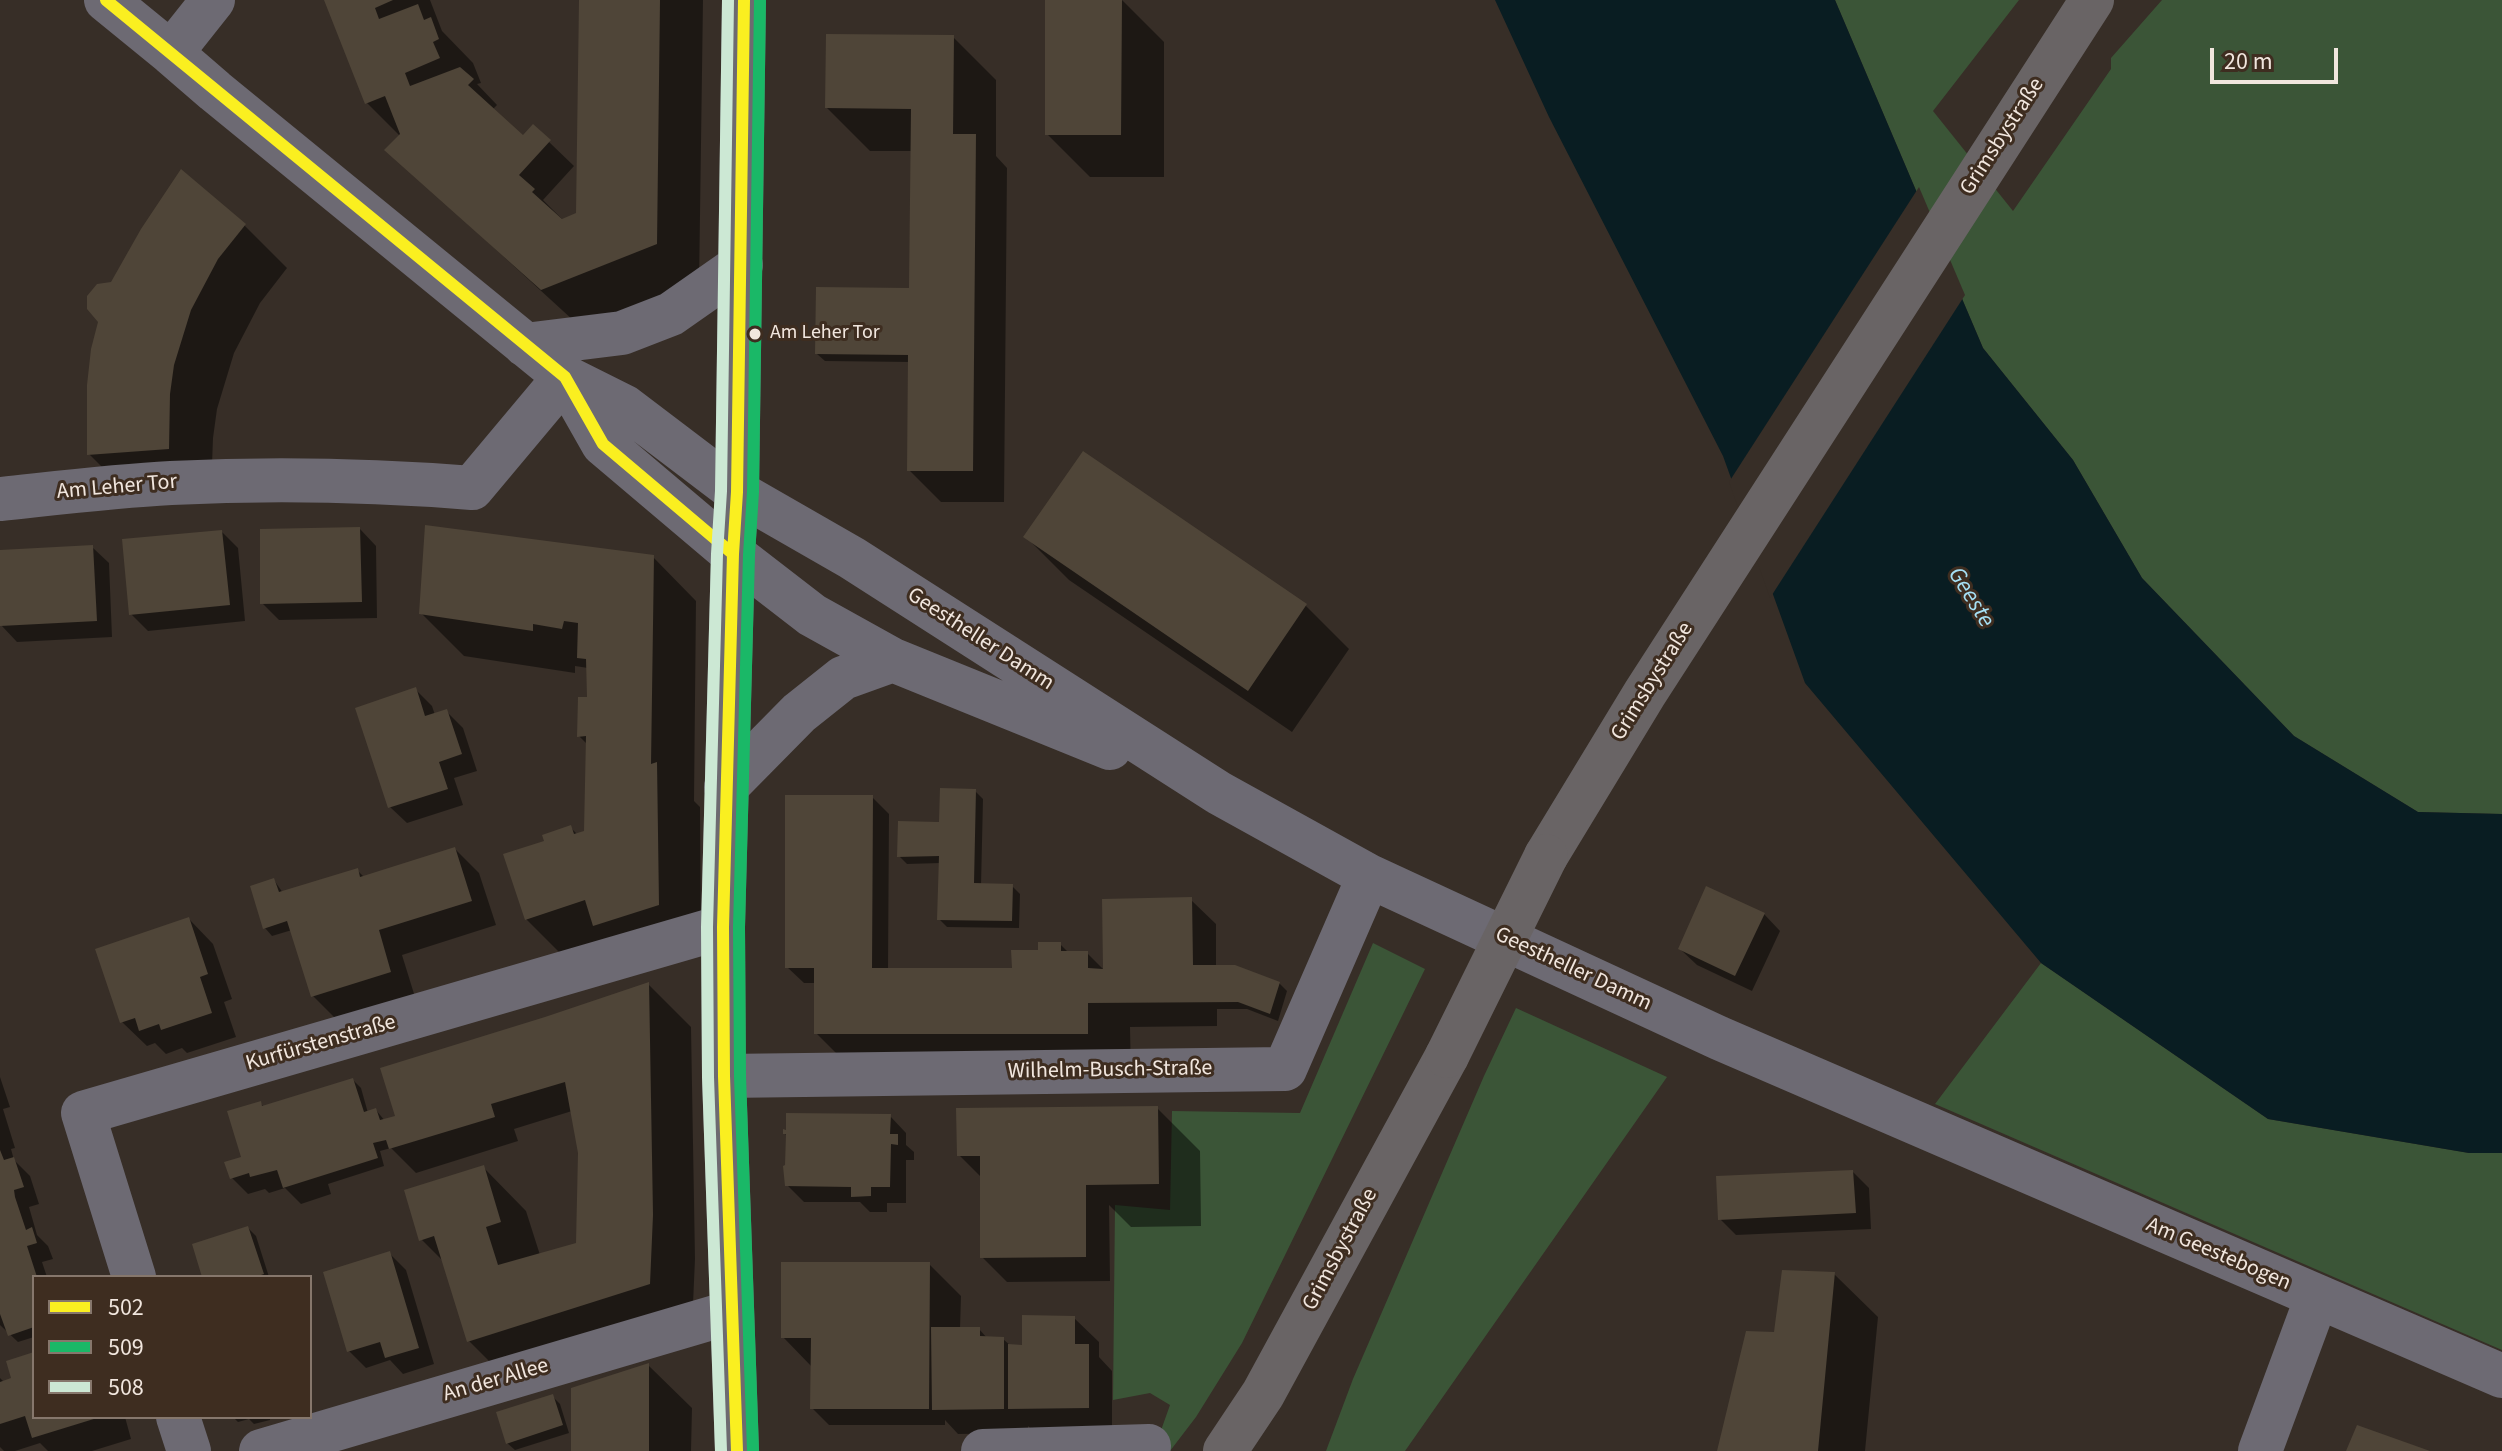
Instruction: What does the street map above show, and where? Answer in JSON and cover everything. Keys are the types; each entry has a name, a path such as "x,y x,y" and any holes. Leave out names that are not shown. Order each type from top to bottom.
{"highway":[{"name":"Grimsbystraße","path":"1225,1451 1263,1394 1447,1056 1546,856 1645,693 2092,0"},
{"name":"Grimsbystraße","path":"1251,1451 1263,1394"}],"main road":[{"path":"737,1451 724,1076 723,927 737,492 744,0"}],"street":[{"path":"106,0 565,377"},
{"path":"171,53 213,0"},
{"path":"525,345 622,333 671,314 741,265"},
{"name":"Geestheller Damm","path":"565,377 625,407 737,492 852,558 1219,793 1369,876 1719,1038 1935,1132"},
{"name":"Geestheller Damm","path":"565,377 603,444 733,554 812,615 893,660 1219,793"},
{"name":"Am Leher Tor","path":"0,499 169,483 280,480 472,488 565,377"},
{"path":"726,787 799,713 843,678 893,660"},
{"name":"Wilhelm-Busch-Straße","path":"724,1076 1285,1069 1369,876"},
{"name":"Kurfürstenstraße","path":"133,1275 83,1113 723,927"},
{"name":"Am Geestebogen","path":"1935,1132 2502,1376"},
{"path":"2260,1451 2317,1297"},
{"name":"An der Allee","path":"261,1451 732,1312"},
{"path":"179,1419 189,1451"},
{"path":"983,1451 1149,1446"}],"green space":[{"path":"1835,0 2019,0 1933,111 2013,211 2111,69 2111,58 2162,0 2502,0 2502,814 2418,812 2294,736 2142,578 2073,460 1983,348"},
{"path":"1373,943 1425,969 1242,1343 1196,1417 1170,1451 1149,1451 1154,1450 1170,1405 1150,1393 1113,1400 1115,1205 1170,1210 1172,1111 1300,1113"},
{"path":"2041,963 2268,1119 2469,1153 2502,1153 2502,1350 1935,1104"},
{"path":"1516,1008 1667,1077 1405,1451 1326,1451 1353,1379"}],"water":[{"name":"Geeste","path":"1495,0 1835,0 1983,348 2073,460 2142,578 2294,736 2418,812 2502,814 2502,1153 2469,1153 2268,1119 2041,963 1805,683 1723,456 1549,117"}],"pier":[{"path":"1919,187 1965,295 1770,598 1729,482"}],"building":[{"path":"324,0 393,0 375,8 379,19 418,4 424,20 431,17 439,39 433,42 440,58 405,73 410,86 460,67 474,79 468,85 523,135 533,124 551,140 519,175 535,189 532,192 562,219 576,213 579,0 660,0 657,244 541,290 384,150 400,134 385,96 365,104"},
{"path":"1045,0 1122,0 1121,135 1045,135"},
{"path":"826,34 954,35 953,134 976,134 973,471 907,471 908,355 815,354 816,287 909,288 911,109 825,108"},
{"path":"181,169 246,224 218,259 191,310 174,365 169,449 87,455 87,385 98,322 87,309 87,296 97,284 111,282 141,229"},
{"path":"1083,451 1307,604 1248,691 1023,537"},
{"path":"425,525 654,555 651,764 657,762 659,905 593,926 585,900 525,920 503,854 544,841 542,835 571,825 574,834 584,831 586,736 577,737 578,697 587,697 586,659 577,658 578,623 564,621 562,629 533,624 533,631 419,614"},
{"path":"360,527 362,602 260,604 260,529"},
{"path":"222,530 230,605 129,615 122,539"},
{"path":"93,545 97,621 0,626 0,550"},
{"path":"416,687 425,716 447,709 462,754 439,762 448,789 388,808 355,708"},
{"path":"940,788 976,789 974,883 1013,884 1012,921 937,920 939,856 897,857 898,821 939,822"},
{"path":"785,795 873,795 872,968 1012,968 1011,950 1038,950 1038,942 1061,942 1061,951 1088,951 1088,968 1103,969 1102,899 1192,897 1193,965 1235,965 1280,982 1270,1014 1238,1002 1088,1003 1088,1034 814,1034 814,968 785,968"},
{"path":"455,847 472,901 379,930 391,972 311,997 287,921 263,929 250,886 274,878 279,892 358,868 360,877"},
{"path":"1706,886 1765,913 1735,976 1678,949"},
{"path":"189,917 208,974 200,977 212,1013 161,1030 159,1024 139,1031 135,1018 120,1023 95,949"},
{"path":"649,982 653,1215 650,1284 467,1342 434,1236 419,1241 404,1190 484,1165 501,1222 486,1227 498,1265 576,1243 578,1153 565,1082 491,1104 495,1117 389,1149 386,1140 373,1143 378,1158 283,1188 277,1170 230,1179 224,1162 241,1157 227,1111 261,1101 262,1106 353,1078 364,1112 376,1108 380,1120 395,1116 380,1068"},
{"path":"1158,1106 1159,1184 1086,1185 1086,1257 980,1258 980,1156 957,1156 956,1108"},
{"path":"786,1113 891,1114 890,1134 898,1134 898,1145 891,1144 890,1187 871,1187 871,1196 851,1197 851,1187 785,1186 786,1134 783,1134 783,1129 786,1130"},
{"path":"0,1150 4,1160 14,1157 24,1187 14,1190 15,1197 26,1230 32,1227 37,1243 27,1246 36,1275 32,1275 32,1328 8,1336 0,1314"},
{"path":"1853,1170 1856,1213 1718,1220 1716,1176"},
{"path":"248,1226 264,1274 201,1275 192,1244"},
{"path":"390,1251 419,1348 385,1358 380,1342 347,1352 323,1272"},
{"path":"781,1262 930,1262 929,1409 810,1409 811,1338 781,1338"},
{"path":"1782,1270 1835,1272 1818,1451 1717,1451 1746,1331 1774,1332"},
{"path":"1022,1315 1075,1316 1075,1344 1089,1344 1089,1408 1008,1409 1008,1344 1022,1345"},
{"path":"931,1327 980,1327 980,1336 1004,1337 1004,1409 932,1410"},
{"path":"32,1353 32,1419 94,1419 32,1438 25,1416 0,1424 0,1382 11,1378 6,1361"},
{"path":"649,1363 649,1451 571,1451 571,1388"},
{"path":"553,1394 563,1425 506,1444 496,1412"},
{"path":"2357,1425 2430,1451 2346,1451"}],"transit line":[{"name":"502","path":"106,0 565,377 603,444 733,554"},
{"name":"508","path":"721,1451 708,1077 707,927 721,491 728,0"},
{"name":"502","path":"737,1451 724,1076 723,927 737,492 744,0"},
{"name":"509","path":"753,1450 740,1076 739,927 753,492 760,0"}],"place":[{"name":"Am Leher Tor","path":"755,334"}]}
